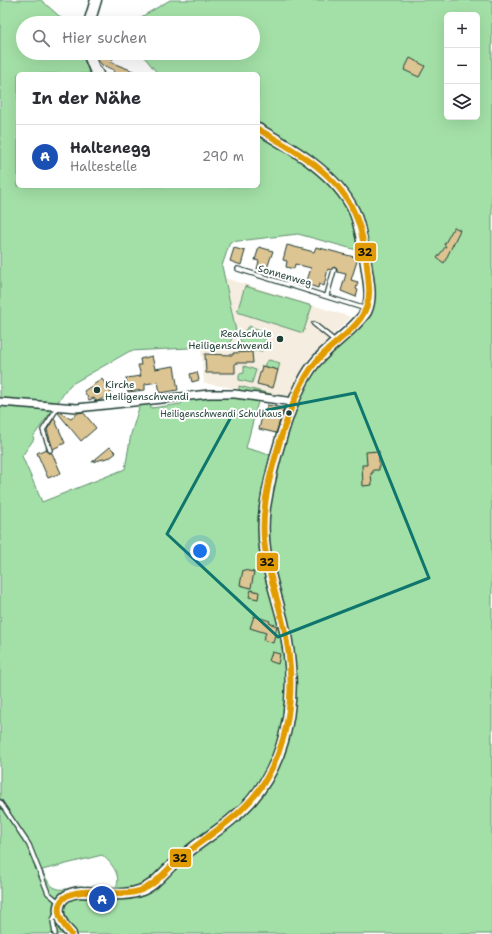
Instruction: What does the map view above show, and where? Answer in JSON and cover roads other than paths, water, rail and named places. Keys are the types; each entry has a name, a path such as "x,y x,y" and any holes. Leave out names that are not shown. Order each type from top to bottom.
{"street":[{"path":"91,16 96,0"},
{"path":"91,60 97,72"},
{"path":"71,934 62,924 59,907 65,897 75,892 131,894 145,889 180,858 224,827 252,800 272,769 280,752 286,730 290,677 284,628 268,571 264,524 269,489 299,387 309,371 363,316 367,309 369,289 358,222 350,203 338,187 316,167 293,150 260,130"},
{"path":"0,402 58,407 88,407 209,394 235,394 294,402"}],"lane":[{"name":"Sonnenweg","path":"238,269 367,309"},
{"path":"327,296 334,270"},
{"path":"314,324 328,338 336,342"},
{"path":"50,450 43,430 58,407"},
{"path":"0,802 29,845 48,893 59,907 53,920 55,934"}],"place":[{"name":"Realschule Heiligenschwendi","path":"280,339"},
{"name":"Kirche Heiligenschwendi","path":"97,390"},
{"name":"Heiligenschwendi Schulhaus","path":"289,413"},
{"name":"Haltenegg","path":"102,899"}]}
